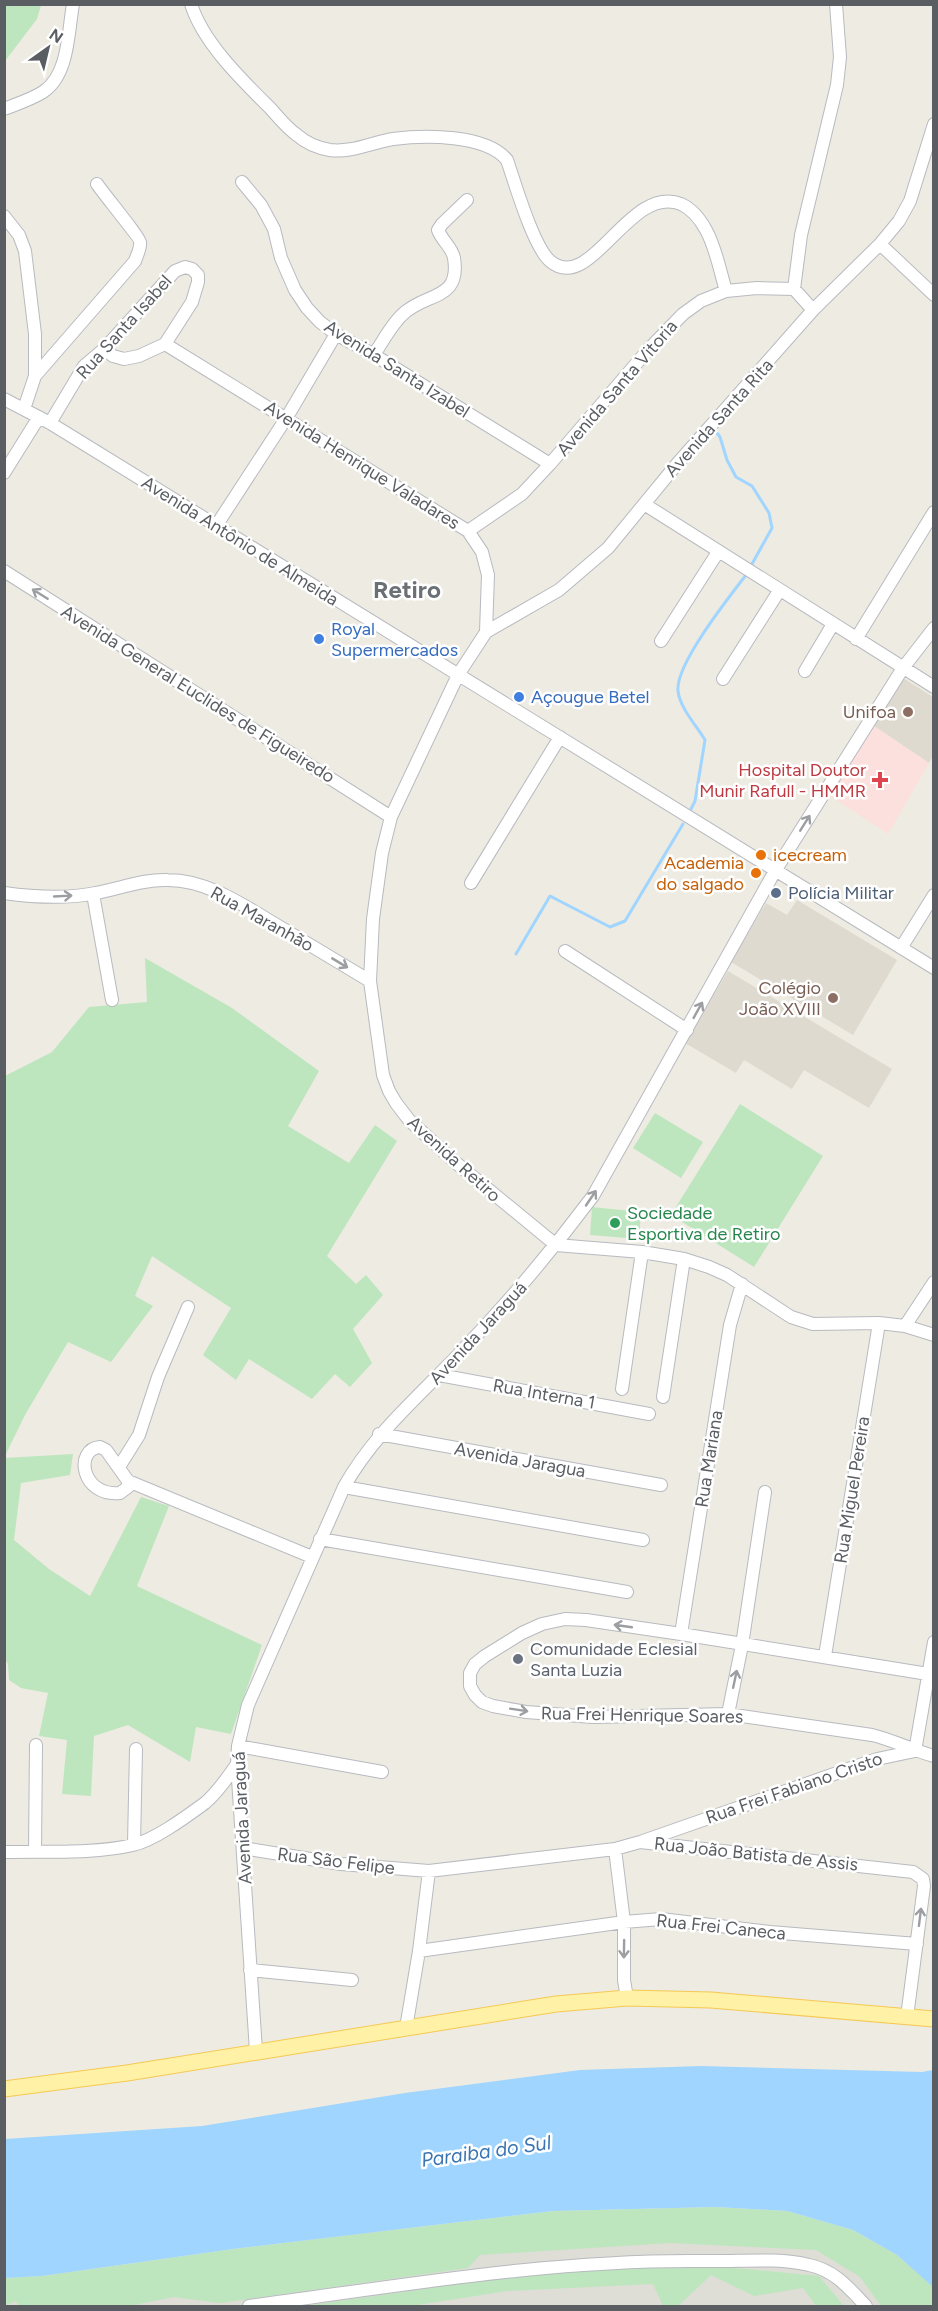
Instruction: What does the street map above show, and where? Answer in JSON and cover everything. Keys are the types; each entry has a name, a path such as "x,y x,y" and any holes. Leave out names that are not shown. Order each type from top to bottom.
{"main road":[{"path":"4,2089 127,2073 556,2004 627,1998 711,2000 933,2019"}],"street":[{"path":"4,109 44,92 53,83 62,63 73,4"},
{"path":"191,4 202,30 246,84 296,135 308,143 334,150 392,139 432,136 471,142 497,150 507,160 544,254 557,266 567,267 587,261 633,216 649,205 665,201 675,202 685,206 696,215 706,231 726,291"},
{"path":"813,310 794,289 801,235 837,85 840,57 836,4"},
{"name":"Avenida Santa Rita","path":"458,675 486,632 560,590 608,548 813,310 880,244 899,221 910,201 933,124"},
{"name":"Avenida Santa Izabel","path":"242,182 261,205 274,229 281,258 295,290 307,308 336,334 550,464"},
{"path":"35,376 135,261 140,249 141,242 137,235 116,212 97,184"},
{"path":"374,355 393,325 406,311 451,286 454,255 438,230 467,200"},
{"path":"4,216 20,234 25,251 35,334 35,376 24,408"},
{"path":"880,244 933,295"},
{"name":"Rua Santa Isabel","path":"4,473 84,366 104,349 175,271 185,267 192,269 198,275 198,282 192,302 165,344"},
{"name":"Avenida Santa Vitoria","path":"468,531 522,494 669,326 701,301 726,291 757,288 794,289"},
{"path":"216,526 287,417 336,334"},
{"path":"104,349 113,356 124,359 139,356 165,344"},
{"name":"Avenida Henrique Valadares","path":"165,344 287,417 468,531 482,552 488,575 486,632"},
{"name":"Avenida Antônio de Almeida","path":"4,399 44,420 933,968"},
{"path":"644,504 933,687"},
{"path":"856,639 933,512"},
{"path":"661,641 718,552"},
{"name":"Avenida General Euclides de Figueiredo","path":"4,571 391,817"},
{"path":"723,679 779,591"},
{"path":"805,671 833,624"},
{"name":"Avenida Jaraguá","path":"256,2051 237,1764 238,1746 248,1705 344,1487 358,1462 379,1434 510,1301 593,1196 775,871 903,668 933,628"},
{"name":"Avenida Retiro","path":"458,675 391,817 381,853 373,919 370,981 383,1075 396,1103 409,1120 455,1162 556,1245"},
{"path":"471,883 560,737"},
{"name":"Rua Maranhão","path":"4,894 55,896 93,894 154,880 181,880 194,883 240,903 370,981"},
{"path":"93,894 112,1000"},
{"path":"901,948 933,895"},
{"path":"565,951 687,1030"},
{"path":"556,1245 642,1252 684,1259 710,1267 802,1321 828,1325 879,1323 905,1326 933,1335"},
{"path":"622,1389 642,1252"},
{"path":"663,1397 684,1259"},
{"path":"905,1326 933,1282"},
{"name":"Rua Mariana","path":"681,1634 730,1325 742,1284"},
{"path":"118,1467 139,1435 158,1377 188,1307"},
{"name":"Rua Miguel Pereira","path":"825,1656 879,1323"},
{"name":"Rua Interna 1","path":"439,1375 649,1414"},
{"name":"Avenida Jaragua","path":"379,1434 661,1485"},
{"path":"128,1481 125,1490 112,1494 102,1493 93,1486 86,1475 86,1458 94,1448 106,1450 128,1481 312,1557"},
{"path":"344,1487 643,1540"},
{"path":"728,1714 742,1645 765,1492"},
{"path":"320,1539 627,1592"},
{"name":"Rua Frei Henrique Soares","path":"928,1674 681,1634 565,1619 542,1624 522,1633 475,1664 470,1673 470,1686 482,1702 526,1712 593,1716 728,1714 872,1735 933,1756"},
{"path":"915,1751 933,1642"},
{"path":"35,1851 36,1744"},
{"path":"238,1746 382,1772"},
{"path":"134,1844 136,1749"},
{"name":"Rua Frei Fabiano Cristo","path":"640,1842 877,1759 915,1751"},
{"path":"4,1852 92,1849 134,1844 156,1835 205,1802 224,1783 237,1764"},
{"name":"Rua João Batista de Assis","path":"429,1871 615,1849 640,1842 913,1872 923,1879 924,1886 907,2017"},
{"name":"Rua São Felipe","path":"243,1848 341,1864 429,1871"},
{"path":"615,1849 624,1922 624,1980 627,1998"},
{"path":"406,2028 429,1871"},
{"name":"Rua Frei Caneca","path":"419,1951 624,1922 661,1919 770,1932 917,1944"},
{"path":"250,1970 352,1980"},
{"path":"249,2307 555,2266 650,2260 772,2260 809,2265 829,2272 844,2283 866,2307"}],"shaded area":[{"name":"Unifoa","path":"903,678 933,697 933,756 929,763 874,726"},
{"name":"Hospital Doutor Munir Rafull - HMMR","path":"874,726 929,763 888,834 830,796"},
{"name":"Colégio João XVIII","path":"797,900 897,960 853,1035 731,962 766,903 787,915"},
{"path":"728,971 892,1069 869,1108 804,1070 792,1089 744,1060 736,1073 685,1043"},
{"path":"715,2207 934,2287 933,2306 5,2306 5,2278 42,2276 361,2233"}],"green space":[{"path":"5,4 41,5 37,19 5,61"},
{"path":"145,958 232,1008 319,1071 288,1126 349,1163 375,1125 397,1141 327,1256 356,1284 366,1275 383,1295 353,1329 372,1363 350,1387 335,1374 312,1399 249,1359 236,1380 203,1355 231,1308 152,1256 135,1296 153,1306 111,1362 68,1342 25,1415 5,1456 5,1076 52,1052 89,1007 147,1002"},
{"path":"740,1104 823,1156 754,1267 671,1215"},
{"path":"655,1113 703,1142 681,1178 633,1148"},
{"name":"Sociedade Esportiva de Retiro","path":"592,1207 641,1212 639,1239 590,1235"},
{"path":"73,1454 70,1475 21,1483 14,1540 49,1569 90,1596 141,1497 169,1506 137,1586 262,1645 231,1734 196,1727 190,1762 128,1725 94,1736 91,1796 62,1794 67,1740 39,1736 48,1693 21,1688 9,1680 8,1664 5,1659 5,1458"},
{"path":"715,2207 787,2211 853,2230 897,2255 934,2287 933,2306 881,2306 860,2277 816,2250 670,2243 480,2255 468,2268 220,2303 173,2297 130,2306 20,2306 15,2301 5,2306 5,2278 42,2276 233,2249 553,2211"},
{"path":"715,2266 819,2276 844,2306 816,2306 803,2288 754,2296 711,2275 678,2306 663,2306 653,2284 507,2291 411,2306 304,2306 559,2270"}],"water":[{"name":"Paraiba do Sul","path":"701,2066 922,2072 933,2070 933,2287 897,2255 853,2230 787,2211 715,2207 553,2211 233,2249 42,2276 5,2278 5,2139 202,2126 405,2093 580,2070"}],"waterway":[{"path":"714,429 720,437 727,460 736,477 752,486 769,513 772,528 752,564"},
{"path":"691,809 695,801 705,740 679,697 679,679 704,632 746,575"},
{"path":"516,954 550,896 610,927 625,921 683,824"}],"place":[{"name":"Royal Supermercados","path":"319,639"},
{"name":"Açougue Betel","path":"519,697"},
{"name":"Unifoa","path":"908,712"},
{"name":"Hospital Doutor Munir Rafull - HMMR","path":"880,780"},
{"name":"icecream","path":"761,855"},
{"name":"Academia do salgado","path":"756,873"},
{"name":"Polícia Militar","path":"776,893"},
{"name":"Colégio João XVIII","path":"833,998"},
{"name":"Sociedade Esportiva de Retiro","path":"615,1223"},
{"name":"Comunidade Eclesial Santa Luzia","path":"518,1659"}],"district":[{"name":"Retiro","path":"407,589"}]}
